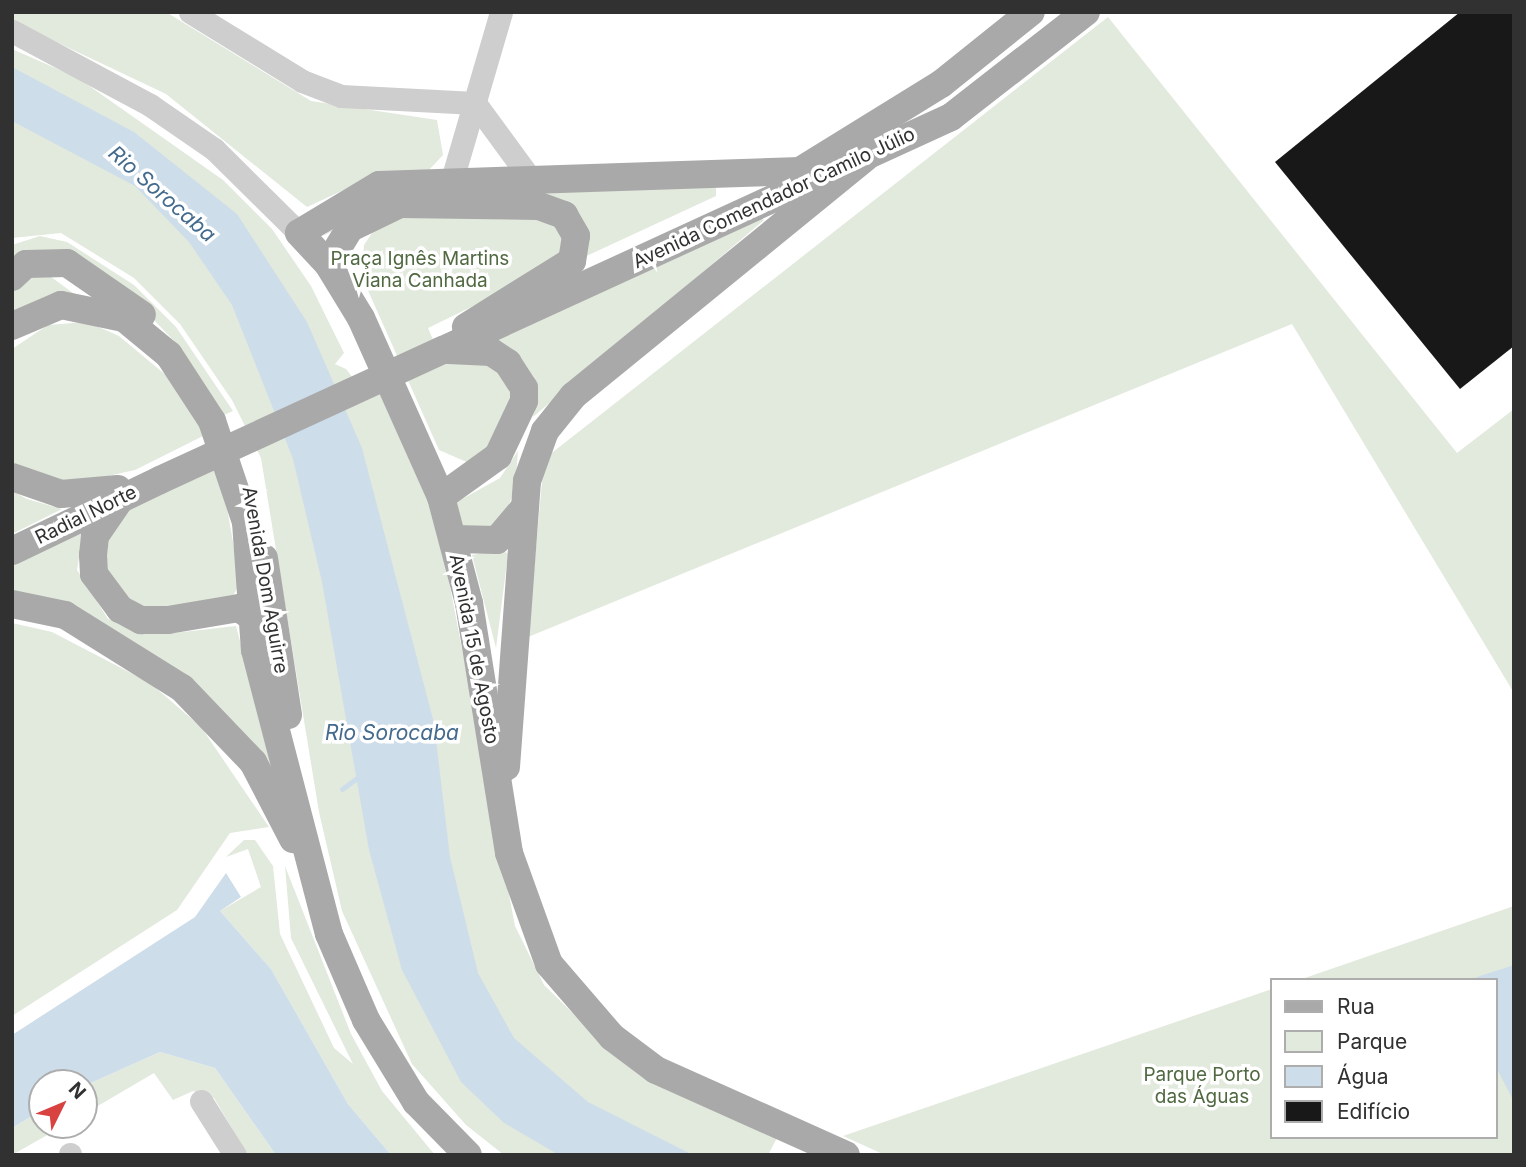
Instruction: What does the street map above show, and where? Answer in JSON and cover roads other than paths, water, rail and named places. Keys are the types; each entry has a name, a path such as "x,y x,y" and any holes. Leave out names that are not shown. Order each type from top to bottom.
{"main road":[{"name":"Avenida Comendador Camilo Júlio","path":"439,346 466,327 800,171 941,84 1031,12"},
{"name":"Avenida Comendador Camilo Júlio","path":"439,346 866,158 951,117 1086,12"},
{"path":"501,807 525,508 533,454 557,410 866,158"},
{"name":"Avenida Comendador Camilo Júlio","path":"302,237 379,185 800,171"},
{"path":"334,252 376,211 400,204 539,206 564,215 576,236 572,261 466,327"},
{"name":"Avenida 15 de Agosto","path":"302,237 334,252 441,497 469,603 501,807 524,904 550,964 612,1037 656,1070 846,1155"},
{"name":"Avenida Dom Aguirre","path":"12,277 26,264 67,264 130,304 196,374 246,468 284,687 302,820"},
{"name":"Avenida Dom Aguirre","path":"12,326 47,308 82,304 124,318 169,355 212,421 229,462 246,522 255,650 330,934 366,1020 416,1102 468,1155"},
{"path":"439,346 491,352 508,363 524,388 511,439 481,472 441,497"},
{"name":"Radial Norte","path":"12,538 158,477 439,346"},
{"path":"426,459 481,472"},
{"path":"12,477 61,495 120,493"},
{"path":"120,493 95,536 94,574 104,592 141,620 216,615 241,599 251,597 266,630 284,687"},
{"name":"Radial Norte","path":"12,551 120,493"},
{"path":"453,539 497,540 525,508"},
{"path":"12,604 65,615 93,629 218,720 273,797 330,934"}],"street":[{"path":"190,12 302,81 341,96 475,103"},
{"path":"451,183 501,12"},
{"name":"Avenida 15 de Agosto","path":"12,31 128,92 214,149 302,237"},
{"path":"475,103 532,181"},
{"path":"201,1101 235,1155"}],"water":[{"name":"Rio Sorocaba","path":"12,67 134,132 237,214 307,322 362,448 434,723 450,857 478,973 514,1038 588,1102 693,1155 559,1155 504,1123 461,1082 402,970 369,850 322,582 293,459 232,305 189,242 135,186 12,121"},
{"path":"226,873 241,897 220,911 271,969 348,1104 391,1155 276,1155 215,1068 160,1052 98,1080 98,1069 28,1069 28,1118 12,1128 12,1035 195,917"},
{"path":"1514,965 1514,1102 1498,1071 1498,978 1474,978"}],"waterway":[{"path":"342,789 361,775"}],"park label":[{"name":"Praça Ignês Martins Viana Canhada","path":"420,270"},
{"name":"Parque Porto das Águas","path":"1202,1086"}]}
